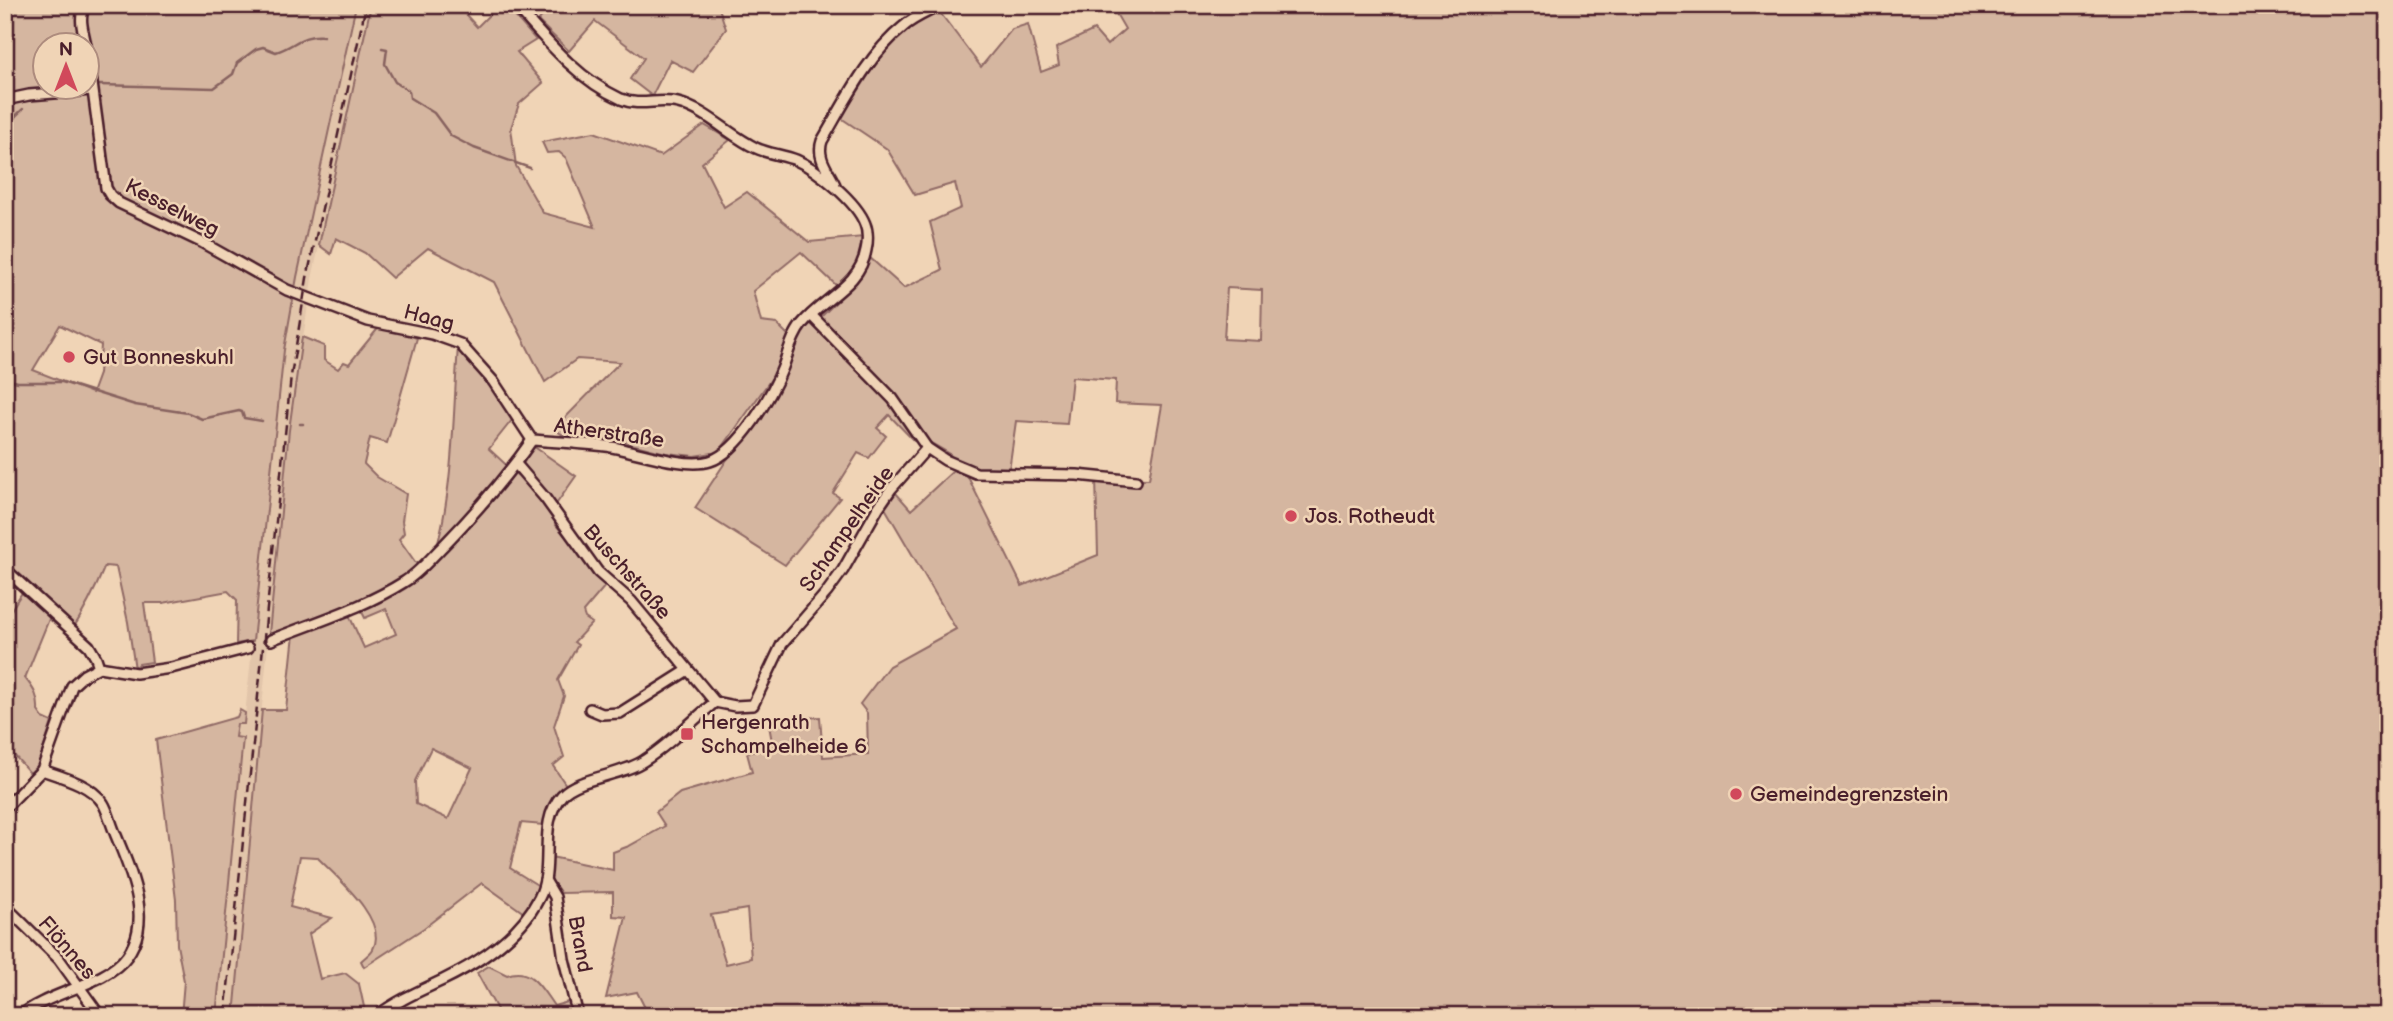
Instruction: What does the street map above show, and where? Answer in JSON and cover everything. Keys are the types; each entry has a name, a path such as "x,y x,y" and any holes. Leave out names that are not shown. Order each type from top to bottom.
{"street":[{"path":"82,32 80,22 86,5"},
{"path":"515,5 557,51 583,75 606,91 624,100 641,104 678,103 756,148 795,160 810,168 836,189"},
{"path":"836,189 820,158 822,141 873,58 902,27 941,5"},
{"path":"5,100 32,95"},
{"name":"Kesselweg","path":"94,102 106,188 110,195 119,203 204,243 287,290 314,300"},
{"name":"Atherstraße","path":"271,640 354,608 407,580 482,506 532,440 606,446 695,463 718,458 732,447 771,393 794,336 811,315 845,287 856,274 866,251 865,224 854,206 836,189"},
{"name":"Haag","path":"314,300 368,321 432,334 460,344 493,381 532,440"},
{"path":"811,315 893,399 927,448 945,460 976,473 1077,475 1136,481"},
{"name":"Schampelheide","path":"715,702 734,706 753,705 782,644 827,592 843,570 878,508 927,448"},
{"name":"Buschstraße","path":"516,464 545,498 598,572 631,601 715,702"},
{"path":"5,569 89,646 99,667"},
{"path":"5,808 42,770 72,686 84,675 99,667 136,673 171,668 248,648"},
{"path":"590,709 602,714 620,713 688,670"},
{"path":"377,1016 398,1001 446,979 498,947 524,919 540,896 544,880 547,828 555,804 563,793 581,783 629,769 645,760 715,702"},
{"path":"20,1016 33,1004 101,976 126,958 136,939 140,919 137,895 127,863 103,803 90,791 72,781 42,770"},
{"name":"Brand","path":"544,880 555,897 564,959 578,1016"},
{"name":"Flönnes","path":"5,906 59,959 100,1016"}],"shaded area":[{"path":"5,5 74,5 87,11 91,5 356,5 297,277 284,350 253,641 236,644 237,600 228,591 163,603 144,603 152,662 139,664 135,669 116,567 105,566 69,635 49,619 25,678 35,693 38,711 43,718 52,722 38,765 30,773 5,745 5,606 11,610 23,591 5,573","holes":["60,325 101,345 99,374 92,393 33,370"]},
{"path":"356,5 371,5 312,279 289,430 234,1016 216,1016 242,739 235,737 237,724 244,724 284,350 297,277"},
{"path":"371,5 457,5 477,27 499,5 505,5 536,40 517,52 543,83 519,104 511,128 516,166 543,213 595,227 566,158 559,152 547,153 542,142 594,132 661,156 704,125 730,140 702,163 724,207 747,192 809,242 863,237 856,265 838,287 801,252 753,291 761,322 777,324 788,335 774,375 719,452 694,456 666,453 627,443 563,435 554,429 620,362 577,359 545,382 494,282 428,248 392,278 365,253 336,238 331,254 319,245"},
{"path":"551,5 718,5 726,29 693,72 670,60 652,96 630,79 644,58 595,21 569,51 538,21"},
{"path":"1111,5 2388,5 2388,1016 684,1016 677,1012 675,1016 649,1016 637,992 606,998 626,917 613,916 613,892 561,893 549,877 551,857 613,870 613,852 665,826 656,812 680,793 752,772 747,753 773,747 768,720 820,717 823,757 868,754 867,713 860,704 889,666 956,629 885,508 896,493 911,510 953,471 968,477 1022,586 1098,555 1096,478 1149,479 1162,405 1115,403 1116,380 1072,377 1067,424 1016,421 1009,470 980,469 952,460 950,454 931,443 914,441 889,415 877,428 886,436 869,458 858,453 833,493 840,498 785,565 695,508 776,394 802,330 821,317 844,294 862,273 869,257 904,288 942,270 930,222 961,208 955,183 915,195 887,149 841,118 878,60 906,30 938,10 981,67 1012,29 1028,24 1041,72 1059,65 1056,48 1094,30 1107,45 1125,29","holes":["1227,288 1262,290 1261,341 1224,339","747,909 751,958 726,964 711,915"]},
{"path":"380,326 417,338 387,443 370,438 364,464 377,477 406,494 402,521 404,533 399,539 418,566 365,598 269,634 289,430 302,337 324,346 324,360 338,369 344,362 349,364"},
{"path":"458,347 490,382 512,420 489,449 517,475 533,446 576,476 557,503 555,524 606,585 583,612 585,618 592,623 574,642 578,645 558,680 564,696 554,726 564,757 553,766 566,785 550,803 543,825 521,823 510,868 539,886 524,913 482,883 424,928 364,967 361,961 372,951 376,937 367,912 317,857 300,856 290,907 332,918 309,934 320,979 345,973 359,984 366,1016 338,1016 336,1011 328,1016 234,1016 262,710 286,710 294,634 349,615 364,648 396,634 386,609 365,618 361,610 393,593 444,547 438,543 450,470","holes":["431,748 472,768 448,819 416,804 415,781"]},
{"path":"240,710 245,713 244,724 237,724 235,737 243,738 216,1016 181,1016 184,981 177,945 176,900 156,740 237,717"},
{"path":"489,966 507,975 515,973 529,976 554,1006 571,1001 574,1016 496,1016 499,1013 477,973"}],"waterway":[{"path":"102,85 214,88 233,74 237,63 256,49 263,47 276,52 304,39 324,36"},
{"path":"382,48 387,49 385,64 395,82 409,91 410,98 434,113 451,136 474,148 530,168"},
{"path":"5,126 23,109"},
{"path":"5,379 18,382 62,382 135,405 188,413 202,419 239,411 244,418 262,421"}],"railway":[{"path":"225,1016 291,376 307,278 366,5"}],"place":[{"name":"Gut Bonneskuhl","path":"69,357"},
{"name":"Jos. Rotheudt","path":"1291,516"},
{"name":"Hergenrath Schampelheide 6","path":"687,734"},
{"name":"Gemeindegrenzstein","path":"1736,794"}]}
